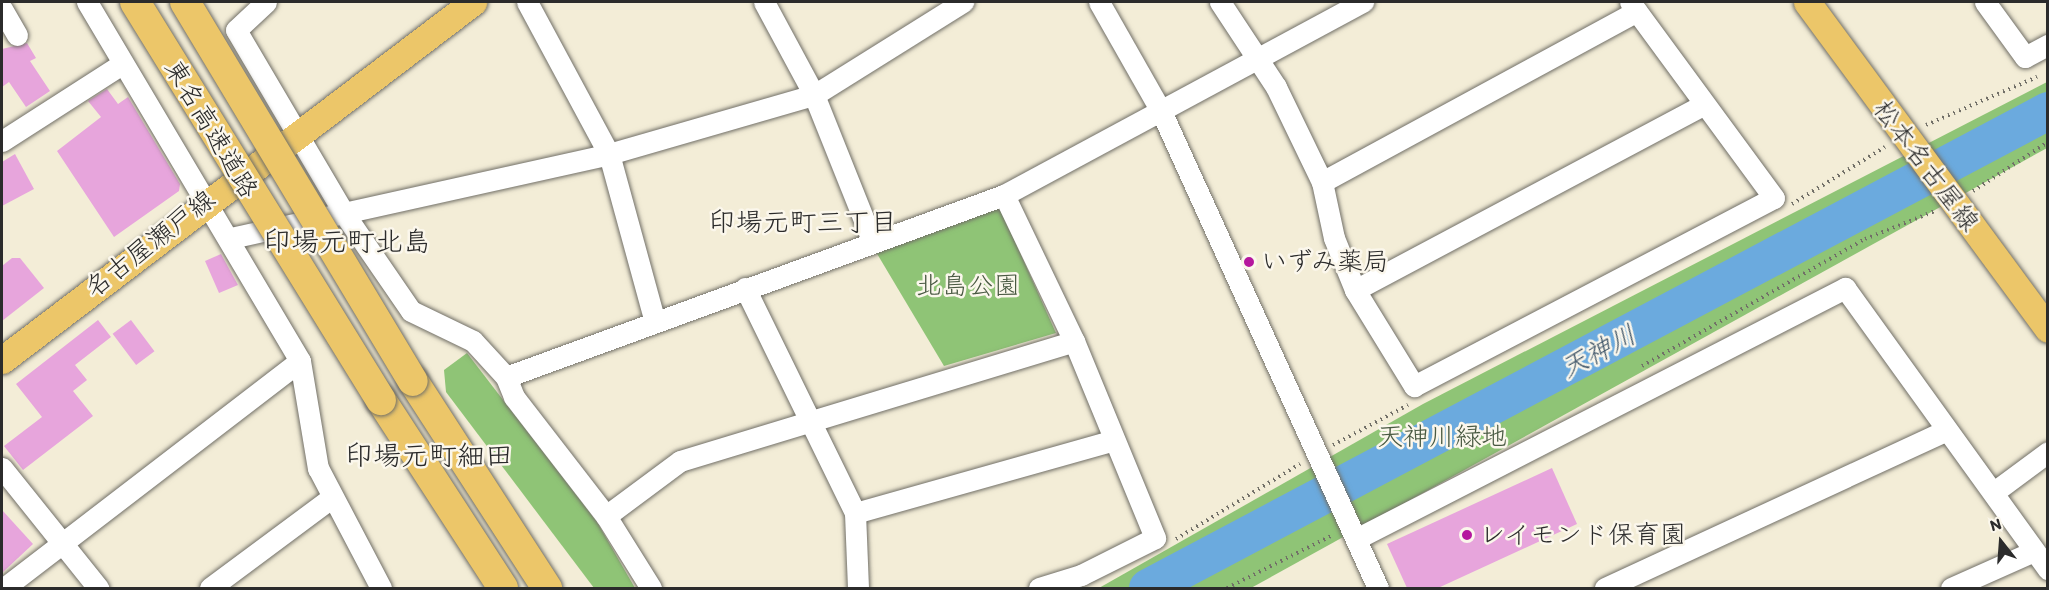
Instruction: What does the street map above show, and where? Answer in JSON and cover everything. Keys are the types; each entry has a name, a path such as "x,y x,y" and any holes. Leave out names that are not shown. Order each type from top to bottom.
{"highway":[{"name":"東名高速道路","path":"135,2 381,399 503,588"},
{"name":"東名高速道路","path":"184,2 413,381 547,588"}],"main road":[{"name":"名古屋瀬戸線","path":"2,360 208,199 473,2"},
{"name":"松本名古屋線","path":"1807,2 2048,329"}],"street":[{"path":"87,2 122,64 208,199 300,361 310,439 330,499 381,588"},
{"path":"266,2 236,30 345,215 411,311 473,341 506,377 514,397 606,516 651,588"},
{"path":"527,2 609,154 655,322"},
{"path":"764,2 813,95 872,240"},
{"path":"231,238 345,215 609,154 813,95 963,2"},
{"path":"1099,2 1161,111 1378,588"},
{"path":"1220,2 1257,59 1322,182 1334,238 1355,290 1414,386 1774,198 1703,105 1633,7 1322,182"},
{"path":"506,377 872,240 1004,195 1363,2"},
{"path":"1985,2 2025,57 2048,45"},
{"path":"2,9 17,35"},
{"path":"2,141 122,64"},
{"path":"1355,290 1703,105"},
{"path":"1004,195 1074,341 1155,538 1081,575 1039,588"},
{"path":"745,288 855,513 858,588"},
{"path":"1352,530 1845,288 1945,431 1994,492 2048,569"},
{"path":"606,516 680,461 1074,341"},
{"path":"4,588 60,540 300,361"},
{"path":"1605,588 1945,431"},
{"path":"855,513 1114,440"},
{"path":"1994,492 2048,452"},
{"path":"2,468 98,588"},
{"path":"210,588 330,499"},
{"path":"1951,588 2034,550"}],"path":[{"path":"1909,141 2048,71"},
{"path":"1637,369 1865,238 1952,200 2048,141"},
{"path":"1155,538 1174,541 1318,457"},
{"path":"1227,588 1352,530"}],"green space":[{"name":"天神川緑地","path":"2047,82 2047,148 1251,588 1099,588 1423,404"},
{"name":"北島公園","path":"1000,208 1056,333 944,366 876,252"},
{"path":"467,353 597,522 635,588 594,588 446,392 444,370"}],"building":[{"path":"27,43 36,58 30,61 50,91 26,107 9,82 2,87 2,49"},
{"path":"107,89 118,104 128,97 180,184 179,191 114,237 57,151 101,117 88,101"},
{"path":"15,154 34,189 2,206 2,162"},
{"path":"221,254 238,285 219,293 205,261"},
{"path":"12,258 20,258 44,288 2,321 2,266"},
{"path":"98,320 111,337 75,365 87,380 73,391 93,416 23,470 4,446 42,417 16,384"},
{"path":"131,320 154,351 136,365 113,334"},
{"path":"1552,468 1577,524 1438,588 1407,588 1387,544"},
{"path":"2,510 33,544 2,573"}],"waterway":[{"name":"天神川","path":"1148,588 2048,111"}],"place":[{"name":"いずみ薬局","path":"1249,262"},
{"name":"レイモンド保育園","path":"1467,535"}],"district":[{"name":"印場元町三丁目","path":"803,222"},
{"name":"印場元町北島","path":"347,241"},
{"name":"印場元町細田","path":"429,455"}]}
